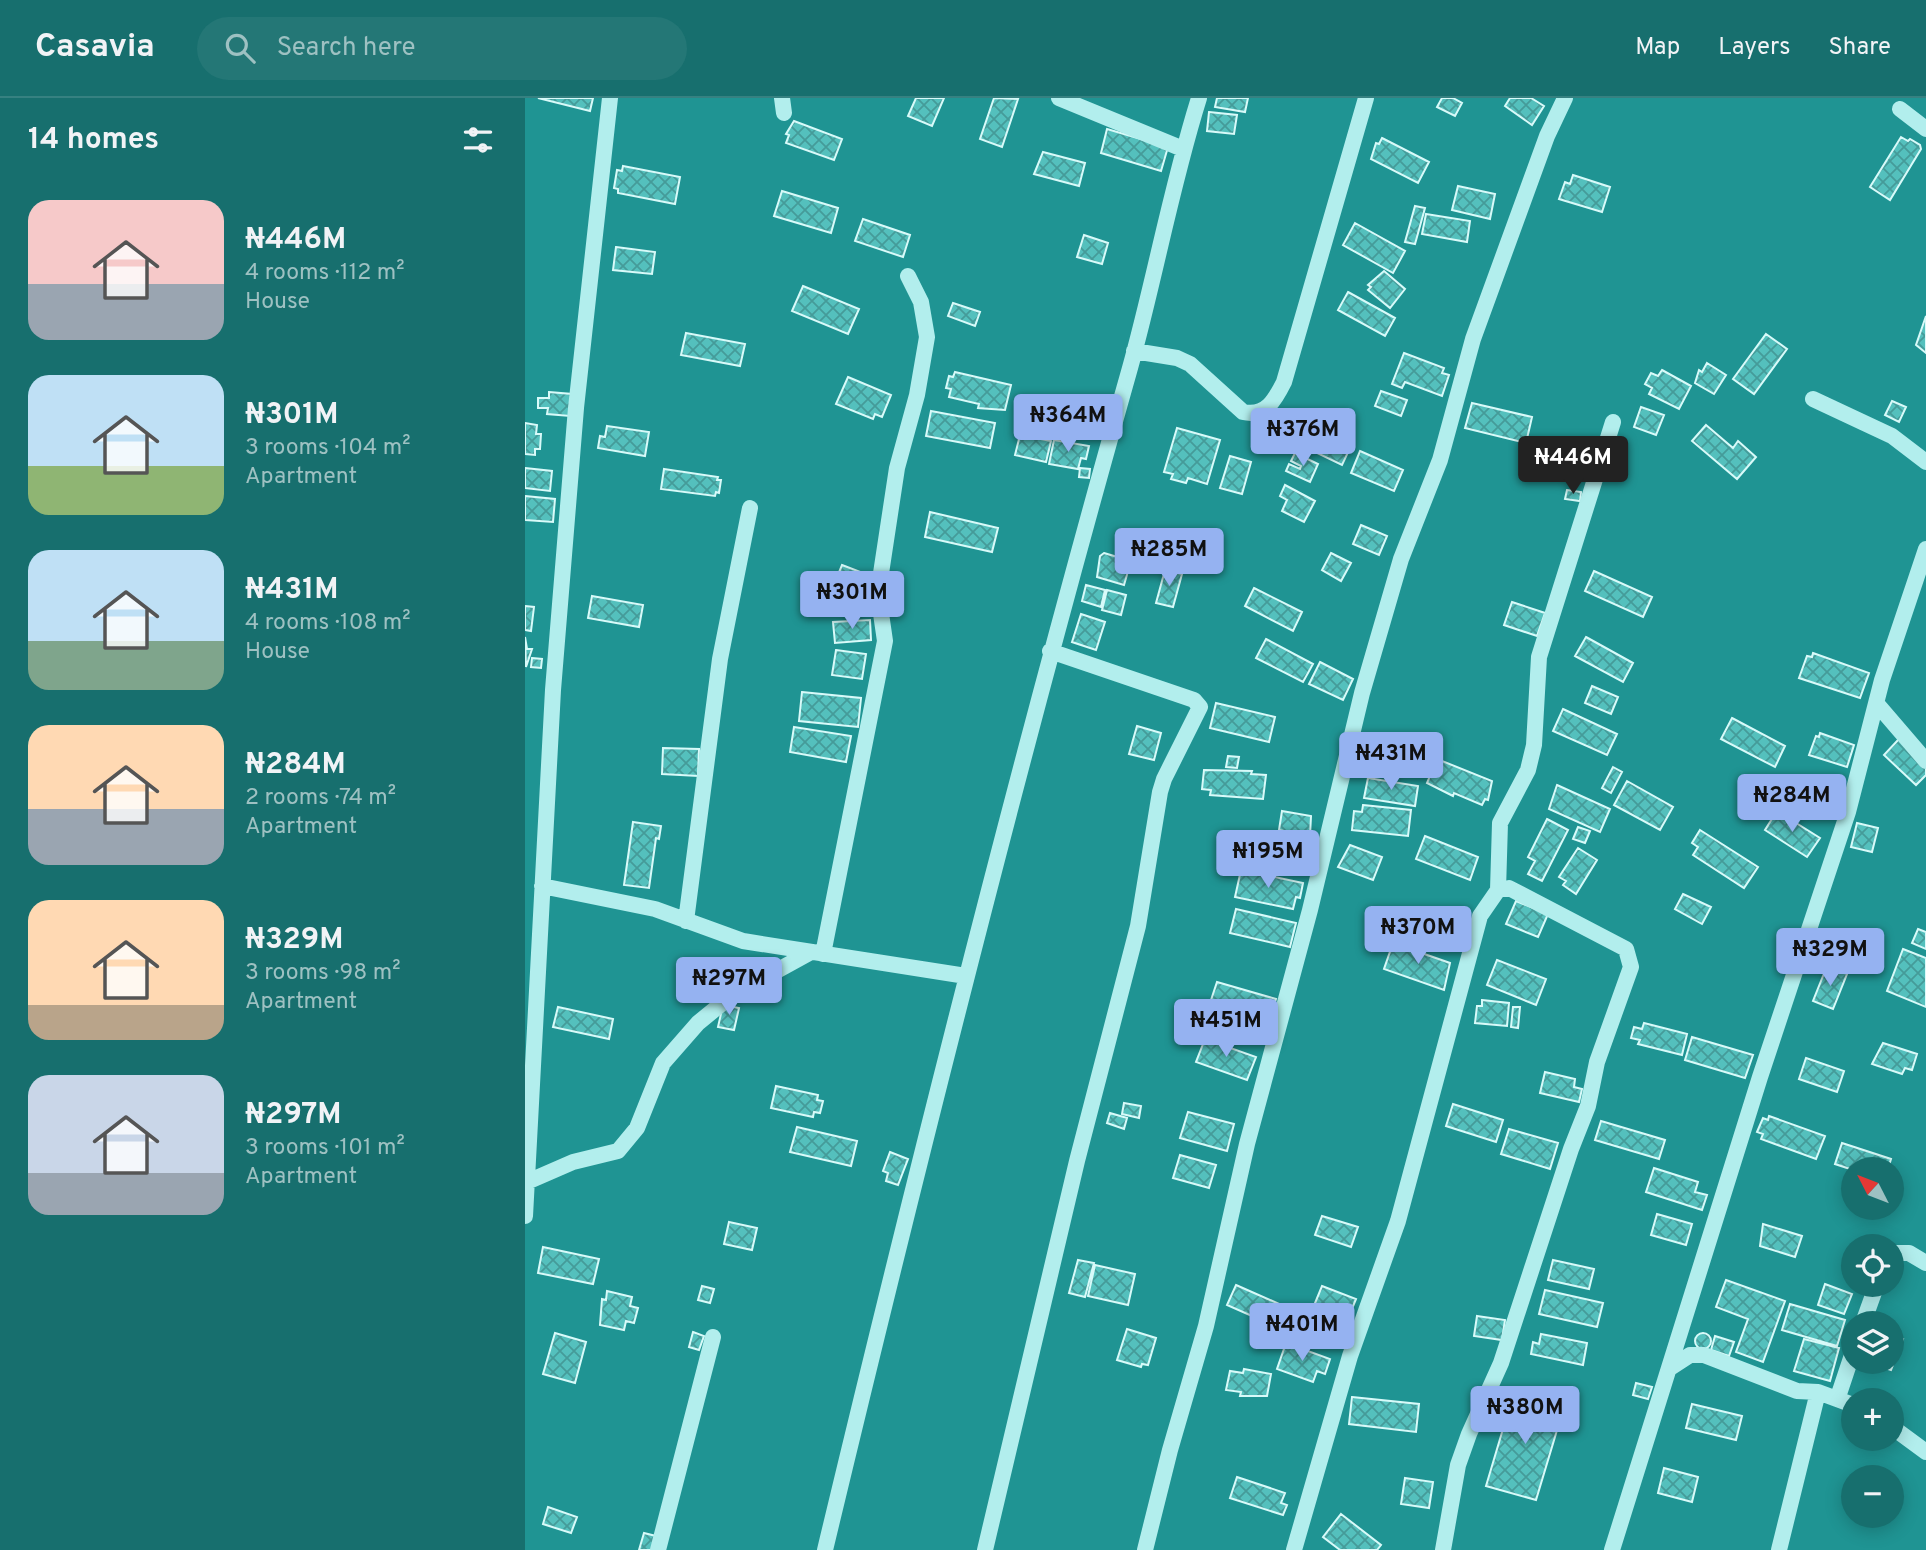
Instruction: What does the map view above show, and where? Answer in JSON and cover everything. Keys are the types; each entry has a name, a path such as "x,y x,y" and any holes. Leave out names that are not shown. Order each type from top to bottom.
{"street":[{"path":"525,1216 553,690 575,421 610,98"},
{"path":"1059,98 1184,149"},
{"path":"825,1550 966,976 1050,650 1134,351 1199,98"},
{"path":"1134,351 1190,364 1243,412 1254,415 1265,410 1284,382 1366,98"},
{"path":"1145,1550 1170,1450 1206,1326 1247,1144 1310,910 1370,666 1401,559 1440,460 1473,339 1547,136 1565,98"},
{"path":"1901,109 1926,129"},
{"path":"817,953 885,641 878,593 897,468 923,367 927,337 922,302 908,275"},
{"path":"1813,399 1892,436 1926,462"},
{"path":"1294,1550 1350,1356 1398,1221 1480,916 1498,890 1500,823 1528,770 1534,745 1535,684 1539,657 1613,422"},
{"path":"686,921 720,660 750,508"},
{"path":"1612,1550 1760,1077 1849,812 1877,704 1926,549"},
{"path":"985,1550 1077,1161 1137,926 1160,792 1201,707 1194,700 1050,650"},
{"path":"1877,704 1926,761"},
{"path":"543,886 655,909 743,941 966,976"},
{"path":"1443,1550 1458,1465 1501,1363 1571,1149 1588,1107 1597,1062 1631,967 1626,949 1608,937 1509,888 1498,890"},
{"path":"527,1182 573,1162 618,1151 637,1128 663,1063 698,1023 731,996 817,953"},
{"path":"1904,1253 1926,1263"},
{"path":"658,1550 713,1338"},
{"path":"1670,1368 1690,1355 1704,1355 1797,1391 1818,1392 1841,1400"},
{"path":"1837,1398 1845,1374"},
{"path":"1779,1550 1818,1392"},
{"path":"1904,1436 1926,1452"}],"building":[{"path":"538,98 593,98 590,111"},
{"path":"916,98 944,98 932,126 908,116"},
{"path":"994,98 1018,99 1002,147 980,139"},
{"path":"1217,98 1248,98 1245,112 1215,107"},
{"path":"1442,98 1453,98 1462,103 1455,116 1437,107"},
{"path":"1510,98 1531,98 1544,106 1532,125 1505,106"},
{"path":"1209,112 1237,115 1234,134 1207,131"},
{"path":"794,121 842,139 834,160 786,143 789,135 786,134"},
{"path":"1107,129 1168,147 1161,171 1101,153"},
{"path":"1901,137 1920,145 1921,149 1890,200 1870,187"},
{"path":"1382,138 1429,162 1418,183 1371,159 1376,143 1379,144"},
{"path":"1043,152 1085,163 1079,186 1034,174"},
{"path":"623,166 680,177 675,204 618,193 618,189 614,188 617,170 622,171"},
{"path":"1573,175 1610,187 1602,212 1559,199 1565,182 1570,184"},
{"path":"1458,186 1495,194 1490,219 1452,210"},
{"path":"782,191 838,208 831,233 774,216"},
{"path":"1415,206 1425,208 1415,244 1405,242"},
{"path":"1426,214 1470,221 1467,242 1422,234"},
{"path":"863,219 910,235 903,257 855,241"},
{"path":"1355,223 1405,251 1393,273 1343,245"},
{"path":"1084,235 1108,243 1102,264 1077,257"},
{"path":"616,247 655,252 652,274 613,270"},
{"path":"1384,271 1405,289 1390,308 1368,290 1371,287 1368,285"},
{"path":"803,286 859,309 848,334 792,311"},
{"path":"1348,292 1395,318 1385,336 1338,310"},
{"path":"953,303 980,312 975,326 948,316"},
{"path":"1926,316 1926,353 1916,345"},
{"path":"686,333 745,344 740,366 681,355"},
{"path":"1766,334 1787,349 1754,394 1733,379"},
{"path":"1404,353 1444,368 1442,373 1449,375 1442,396 1405,382 1402,388 1392,384"},
{"path":"1707,363 1726,375 1714,394 1695,383 1699,370 1702,372"},
{"path":"1662,370 1691,386 1679,409 1649,394 1652,388 1645,384 1651,373 1658,376"},
{"path":"955,372 1011,385 1005,410 978,408 979,404 949,397 951,389 946,388 949,376 953,377"},
{"path":"848,377 891,395 882,417 875,414 873,419 836,404"},
{"path":"1381,391 1407,400 1401,416 1375,406"},
{"path":"549,392 572,394 570,416 547,414 548,408 538,408 538,398 549,398"},
{"path":"1892,401 1906,407 1899,422 1885,415"},
{"path":"1472,403 1532,417 1526,443 1465,428"},
{"path":"1641,407 1664,415 1656,435 1634,427"},
{"path":"931,411 995,423 990,448 926,436"},
{"path":"1297,419 1351,446 1342,465 1288,439"},
{"path":"525,423 537,425 536,434 541,434 540,449 535,449 535,455 525,454"},
{"path":"1706,425 1733,448 1738,441 1756,457 1737,479 1692,441"},
{"path":"607,426 649,432 645,456 598,448 600,436 605,437"},
{"path":"1177,428 1220,440 1207,484 1188,478 1186,483 1171,479 1173,474 1164,472"},
{"path":"1020,435 1051,441 1046,462 1015,455"},
{"path":"1054,440 1089,446 1086,459 1081,458 1078,469 1049,464"},
{"path":"1360,451 1403,470 1394,491 1351,473"},
{"path":"1295,453 1318,464 1310,482 1286,471 1289,464 1300,469 1301,466 1291,461"},
{"path":"1230,456 1251,462 1242,494 1220,488"},
{"path":"525,468 552,471 550,491 525,488"},
{"path":"1080,468 1090,469 1089,478 1079,477"},
{"path":"664,469 718,477 717,480 721,480 719,493 716,492 715,496 661,489"},
{"path":"1285,485 1315,501 1304,522 1282,511 1287,500 1280,496"},
{"path":"1567,490 1581,492 1580,501 1565,499"},
{"path":"525,496 555,499 553,522 525,520"},
{"path":"930,512 998,528 992,552 925,537"},
{"path":"1361,525 1387,536 1379,555 1353,544"},
{"path":"1104,553 1131,561 1124,585 1097,577 1100,556"},
{"path":"1331,553 1351,563 1341,581 1322,570"},
{"path":"842,565 871,576 863,598 833,587"},
{"path":"1165,570 1182,574 1173,607 1156,603"},
{"path":"1594,571 1652,597 1643,617 1585,591"},
{"path":"1086,585 1105,590 1101,607 1082,601"},
{"path":"1254,588 1302,612 1293,631 1245,606"},
{"path":"1107,590 1126,595 1121,615 1102,610"},
{"path":"592,596 643,605 639,627 588,618"},
{"path":"1512,602 1545,613 1537,636 1504,625"},
{"path":"525,606 534,607 531,631 525,630"},
{"path":"1081,614 1105,622 1096,650 1072,642"},
{"path":"870,620 871,640 835,643 833,622"},
{"path":"525,637 527,649 532,649 526,667"},
{"path":"1586,637 1633,663 1623,682 1575,656"},
{"path":"1266,639 1313,664 1303,682 1256,658"},
{"path":"836,650 866,654 862,679 832,675"},
{"path":"1813,653 1869,673 1860,698 1799,678 1807,656 1812,657"},
{"path":"532,658 542,659 541,668 531,667"},
{"path":"1320,662 1353,679 1343,700 1309,684"},
{"path":"1592,686 1618,697 1611,714 1585,703"},
{"path":"802,692 861,698 858,727 799,721"},
{"path":"1216,703 1275,717 1269,742 1210,728"},
{"path":"1563,709 1617,734 1607,755 1553,731"},
{"path":"1732,718 1785,746 1775,767 1721,739"},
{"path":"1137,726 1161,733 1154,760 1129,754"},
{"path":"794,727 851,736 846,762 790,752"},
{"path":"1820,733 1854,745 1847,767 1809,755 1816,736 1819,737"},
{"path":"1899,739 1926,764 1926,775 1916,785 1884,755"},
{"path":"663,748 699,749 698,776 662,774"},
{"path":"1228,756 1239,757 1237,768 1226,767"},
{"path":"1437,759 1492,781 1488,800 1485,799 1482,805 1454,793 1453,796 1427,783"},
{"path":"1613,767 1622,772 1611,793 1602,788"},
{"path":"1204,770 1252,771 1251,774 1266,775 1263,799 1210,795 1211,790 1202,789"},
{"path":"1368,778 1418,786 1415,806 1364,798"},
{"path":"1627,781 1673,807 1660,830 1614,805"},
{"path":"1557,785 1610,809 1600,832 1549,809"},
{"path":"1363,805 1411,810 1408,836 1352,830 1354,811 1362,812"},
{"path":"1282,811 1311,816 1310,836 1279,830"},
{"path":"1777,811 1820,838 1807,857 1765,830"},
{"path":"1547,819 1568,830 1542,881 1528,874 1535,861 1528,857"},
{"path":"633,822 661,826 659,839 656,838 649,888 624,885"},
{"path":"1857,823 1878,828 1872,852 1851,847"},
{"path":"1578,827 1590,831 1585,843 1573,839"},
{"path":"1700,830 1758,867 1744,888 1693,855 1698,847 1692,843"},
{"path":"1425,836 1478,857 1470,880 1416,859"},
{"path":"1350,845 1382,857 1373,880 1338,867"},
{"path":"1276,846 1302,849 1301,855 1305,855 1304,869 1274,867"},
{"path":"1578,848 1597,860 1576,894 1563,885 1566,881 1559,877"},
{"path":"1241,870 1303,883 1300,898 1296,897 1293,909 1235,897"},
{"path":"1683,894 1711,907 1702,924 1675,909"},
{"path":"1516,901 1548,914 1538,937 1506,924"},
{"path":"1236,909 1296,923 1290,947 1230,933"},
{"path":"1399,911 1454,928 1446,950 1392,933"},
{"path":"1918,929 1926,932 1926,949 1912,943"},
{"path":"1393,943 1450,963 1444,990 1384,969"},
{"path":"1903,949 1926,958 1926,1007 1887,991"},
{"path":"1497,960 1546,979 1536,1005 1487,985"},
{"path":"1827,966 1847,974 1833,1009 1813,1001"},
{"path":"1217,982 1276,999 1272,1011 1277,1012 1274,1021 1270,1020 1268,1024 1209,1006"},
{"path":"1482,1000 1509,1003 1507,1026 1475,1023 1477,1006 1482,1006"},
{"path":"723,1005 739,1008 734,1030 718,1027"},
{"path":"558,1007 613,1019 609,1039 553,1027"},
{"path":"1513,1007 1520,1007 1518,1028 1511,1027"},
{"path":"1644,1023 1687,1034 1682,1055 1638,1044 1640,1040 1631,1038 1634,1027 1642,1029"},
{"path":"1692,1037 1753,1055 1745,1078 1685,1060"},
{"path":"1205,1039 1256,1057 1247,1080 1196,1062"},
{"path":"1883,1043 1917,1054 1912,1070 1905,1068 1902,1074 1872,1064"},
{"path":"1806,1058 1844,1071 1837,1092 1799,1079"},
{"path":"1545,1072 1575,1079 1574,1087 1582,1089 1579,1102 1540,1093"},
{"path":"776,1086 818,1095 817,1100 823,1101 820,1113 814,1112 813,1117 771,1108"},
{"path":"1124,1103 1141,1106 1139,1118 1122,1114"},
{"path":"1453,1104 1503,1120 1496,1142 1446,1126"},
{"path":"1188,1112 1234,1124 1227,1151 1180,1138"},
{"path":"1110,1113 1127,1118 1124,1129 1107,1123"},
{"path":"1769,1116 1825,1136 1816,1159 1761,1139 1763,1134 1757,1132 1763,1118 1768,1120"},
{"path":"1601,1121 1665,1140 1659,1159 1595,1140"},
{"path":"797,1127 857,1141 851,1166 790,1152"},
{"path":"1509,1129 1558,1143 1550,1169 1501,1154"},
{"path":"1842,1143 1885,1157 1841,1157 1841,1166 1835,1164"},
{"path":"890,1152 908,1159 898,1185 886,1181 888,1173 883,1171"},
{"path":"1180,1155 1216,1165 1209,1188 1173,1178"},
{"path":"1654,1168 1698,1182 1695,1192 1707,1195 1702,1210 1646,1192"},
{"path":"1657,1214 1692,1224 1686,1245 1651,1235"},
{"path":"1322,1216 1358,1227 1351,1247 1315,1235"},
{"path":"729,1222 757,1228 752,1250 724,1244"},
{"path":"1763,1224 1802,1236 1795,1257 1760,1246"},
{"path":"543,1247 599,1259 593,1284 538,1273"},
{"path":"1078,1260 1094,1263 1085,1297 1069,1293"},
{"path":"1553,1260 1594,1269 1589,1289 1548,1280"},
{"path":"1095,1265 1135,1274 1128,1305 1088,1296"},
{"path":"1726,1280 1785,1301 1763,1362 1736,1352 1748,1319 1716,1307"},
{"path":"1825,1284 1841,1290 1841,1297 1851,1297 1845,1311 1841,1313 1818,1305"},
{"path":"1236,1285 1286,1307 1277,1327 1227,1305"},
{"path":"702,1286 714,1289 710,1303 698,1300"},
{"path":"1322,1286 1356,1299 1347,1321 1313,1308"},
{"path":"1545,1290 1603,1303 1597,1327 1539,1314"},
{"path":"607,1291 632,1297 630,1306 638,1308 634,1323 626,1321 624,1330 600,1325 602,1299 606,1300"},
{"path":"1790,1304 1841,1319 1837,1346 1782,1330"},
{"path":"1477,1316 1505,1320 1502,1340 1474,1336"},
{"path":"1127,1329 1156,1338 1148,1365 1142,1364 1141,1367 1117,1360"},
{"path":"693,1332 704,1336 699,1350 689,1347"},
{"path":"555,1333 586,1342 575,1383 543,1374"},
{"path":"1700,1333 1706,1333 1711,1341 1709,1347 1700,1349 1695,1344 1695,1338"},
{"path":"1541,1334 1587,1343 1583,1365 1531,1354 1533,1342 1539,1344"},
{"path":"1715,1336 1734,1342 1729,1356 1711,1350"},
{"path":"1804,1339 1839,1348 1830,1381 1794,1371"},
{"path":"1286,1343 1330,1359 1325,1374 1317,1371 1313,1382 1277,1369"},
{"path":"1244,1369 1271,1374 1267,1396 1240,1396 1241,1392 1226,1390 1230,1371 1243,1373"},
{"path":"1636,1383 1652,1387 1648,1399 1633,1395"},
{"path":"1514,1392 1564,1407 1536,1500 1486,1486"},
{"path":"1352,1397 1419,1404 1416,1432 1349,1424"},
{"path":"1692,1404 1742,1416 1736,1440 1686,1428"},
{"path":"1664,1468 1698,1477 1692,1502 1658,1493"},
{"path":"1237,1477 1285,1493 1281,1503 1287,1505 1283,1515 1230,1498"},
{"path":"1405,1478 1433,1482 1429,1508 1401,1504"},
{"path":"548,1507 577,1517 571,1533 543,1524"},
{"path":"1341,1514 1381,1545 1377,1550 1340,1550 1323,1537"},
{"path":"644,1533 656,1536 652,1550 639,1550"}]}
